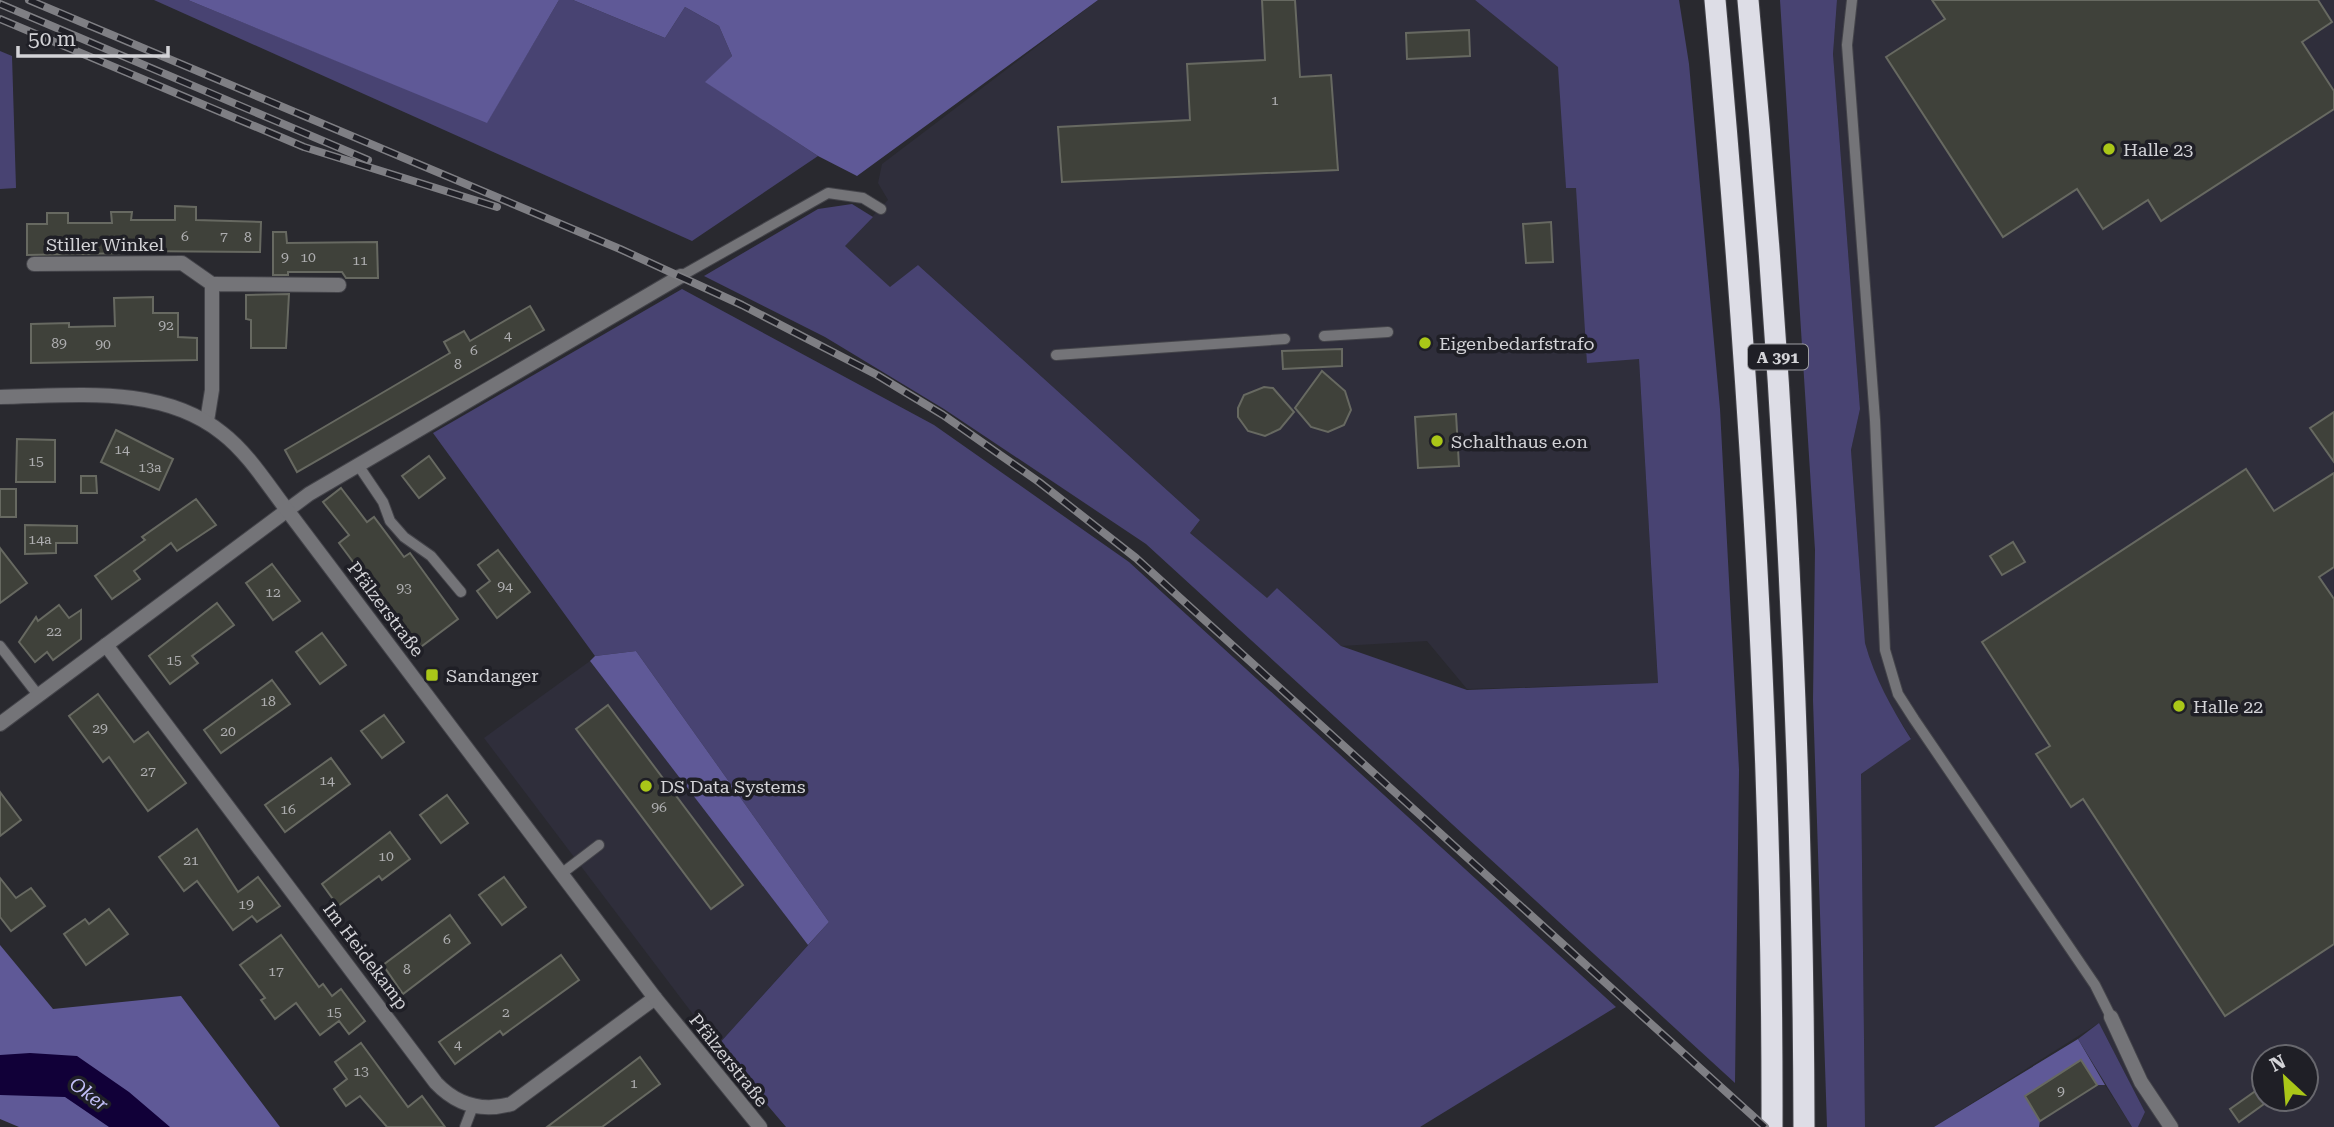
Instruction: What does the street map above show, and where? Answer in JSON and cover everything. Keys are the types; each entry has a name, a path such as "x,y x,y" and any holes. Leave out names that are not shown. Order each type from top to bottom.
{"highway":[{"path":"1703,0 1722,83"},
{"name":"A 391","path":"1714,0 1748,408 1767,767 1772,1127"},
{"name":"A 391","path":"1748,0 1781,399 1794,638 1803,972 1804,1127"},
{"path":"1755,77 1762,0"}],"street":[{"name":"Stiller Winkel","path":"34,264 182,263 212,284"},
{"path":"0,724 288,510 359,465 681,276"},
{"path":"207,421 212,390 212,284 339,285"},
{"name":"Pfälzerstraße","path":"0,397 141,399 184,409 207,421 243,453 655,998 760,1127"},
{"name":"Im Heidekamp","path":"106,645 436,1083 455,1100 473,1106"},
{"path":"473,1106 498,1108 525,1096 655,998"},
{"path":"2111,1017 2141,1082 2171,1127"}],"lane":[{"path":"1852,0 1847,45 1875,420 1885,650 1889,673 1914,719 2088,974 2111,1017"},
{"path":"681,276 828,193 863,198 881,209"},
{"path":"1324,336 1388,332"},
{"path":"1056,355 1285,338"},
{"path":"359,465 383,502 390,521 404,537 431,556 461,592"},
{"path":"0,646 38,695"},
{"path":"561,874 599,845"},
{"path":"464,1127 473,1106"}],"shaded area":[{"path":"154,0 188,0 487,122 559,0 573,0 665,38 685,7 719,26 732,56 706,82 818,156 692,241"},
{"path":"188,0 559,0 487,123"},
{"path":"573,0 1098,0 857,176 818,156 705,82 732,56 719,26 685,7 665,38"},
{"path":"1098,0 1475,0 1559,67 1566,187 1576,187 1639,359 1658,683 1467,689 1427,641 1341,646 1277,588 1267,599 1190,533 1200,520 918,265 890,288 844,246 888,200 878,183 882,164"},
{"path":"1475,0 1679,0 1689,64 1720,409 1739,770 1735,1083 1146,544 944,409 825,337 704,276 818,209 852,204 873,217 845,246 890,287 918,265 1200,520 1190,533 1267,598 1277,588 1341,646 1467,690 1658,683 1639,359 1587,363 1576,188 1566,188 1558,67"},
{"path":"1780,0 1837,0 1833,54 1860,409 1851,450 1865,643 1884,692 1911,739 1861,774 1865,1127 1827,1127 1813,700 1815,550"},
{"path":"1837,0 2334,0 2334,1127 2138,1127 2145,1112 2099,1023 1934,1127 1865,1127 1861,774 1911,738 1885,697 1874,674 1865,643 1851,450 1860,409 1833,54"},
{"path":"0,51 12,56 16,188 0,189"},
{"path":"682,289 934,425 1129,562 1616,1007 1420,1127 786,1127 717,1046 829,922 636,651 595,656 433,433"},
{"path":"636,651 829,922 808,945 590,661 595,656"},
{"path":"590,661 808,945 717,1046 484,738"},
{"path":"0,945 53,1009 181,996 280,1127 19,1127 0,1119"},
{"path":"2099,1023 2145,1112 2138,1127 2132,1127 2078,1039"},
{"path":"2078,1039 2105,1085 2097,1085 2081,1060 2025,1096 2040,1121 2039,1127 1934,1127"},
{"path":"2081,1060 2097,1085 2105,1085 2132,1127 2039,1127 2040,1121 2025,1096"}],"water":[{"name":"Oker","path":"30,1053 77,1056 129,1092 170,1127 109,1127 65,1097 0,1095 0,1055"}],"building":[{"path":"1262,0 1295,0 1300,77 1331,75 1338,170 1062,182 1058,127 1190,120 1187,64 1265,60"},
{"name":"Halle 23","path":"1932,0 2318,0 2332,22 2302,42 2334,91 2334,109 2161,221 2148,200 2103,229 2077,189 2003,237 1886,57 1945,19"},
{"path":"1469,30 1470,56 1407,59 1406,33"},
{"path":"175,206 196,207 196,220 261,222 260,252 131,251 27,255 27,224 47,224 47,213 68,213 68,223 112,223 111,212 132,212 131,220 175,220"},
{"path":"1551,222 1553,262 1526,263 1523,224"},
{"path":"273,232 286,232 287,243 377,242 378,278 346,278 342,272 288,272 288,275 273,275"},
{"path":"289,294 286,348 251,348 251,320 246,319 246,295"},
{"path":"153,297 153,313 178,313 178,337 197,338 197,360 31,363 31,324 115,326 114,298"},
{"path":"530,306 544,330 297,472 285,450 450,353 444,342 464,331 470,341"},
{"path":"1342,349 1342,366 1283,369 1282,351"},
{"path":"1322,371 1345,391 1351,410 1344,425 1328,432 1311,427 1295,408"},
{"path":"1264,387 1273,388 1294,412 1280,429 1265,436 1248,431 1238,417 1238,408 1244,395"},
{"path":"2334,412 2334,462 2310,428"},
{"name":"Schalthaus e.on","path":"1456,414 1459,466 1418,468 1415,417"},
{"path":"116,430 173,459 159,490 101,462"},
{"path":"17,439 55,440 55,482 16,482"},
{"path":"429,456 445,478 419,498 402,476"},
{"name":"Halle 22","path":"2246,469 2274,511 2334,473 2334,567 2319,577 2334,599 2334,944 2225,1016 2083,799 2071,807 2036,754 2050,746 1982,642"},
{"path":"81,476 96,476 97,493 81,493"},
{"path":"341,488 367,522 374,517 404,557 410,553 458,619 418,649 339,543 349,535 323,502"},
{"path":"0,489 16,489 16,517 0,517"},
{"path":"196,499 216,525 177,551 171,543 134,571 140,579 112,599 95,576 145,540 142,537"},
{"path":"25,525 77,526 77,543 56,543 56,553 25,554"},
{"path":"2013,542 2025,562 2002,575 1990,556"},
{"path":"0,548 27,583 0,603"},
{"path":"498,550 530,592 497,618 477,591 490,581 478,565"},
{"path":"272,564 300,601 273,620 246,583"},
{"path":"217,603 234,625 192,656 198,663 170,684 149,656"},
{"path":"59,605 69,618 81,610 81,639 53,660 47,652 35,662 19,642 36,617 38,621"},
{"path":"322,633 346,665 320,684 296,652"},
{"path":"272,680 290,704 221,753 204,730"},
{"path":"98,694 134,742 148,732 186,783 148,811 109,757 103,762 69,716"},
{"path":"608,705 743,885 711,909 576,729"},
{"path":"384,715 404,742 382,758 361,731"},
{"path":"331,758 350,784 285,832 265,805"},
{"path":"0,792 21,820 0,836"},
{"path":"447,795 468,823 441,843 420,815"},
{"path":"197,829 238,892 258,877 280,906 257,922 252,916 233,930 197,881 184,891 159,857"},
{"path":"390,832 410,859 382,880 379,876 338,906 322,884"},
{"path":"504,877 526,907 502,925 479,895"},
{"path":"0,878 16,898 31,888 45,906 11,931 0,917"},
{"path":"109,909 128,934 86,965 64,934 85,919 89,924"},
{"path":"450,915 470,943 403,994 383,965"},
{"path":"281,935 319,987 323,984 332,996 341,989 365,1021 349,1034 339,1021 320,1035 296,1003 275,1019 261,1000 265,998 240,965"},
{"path":"561,955 579,980 503,1035 500,1031 455,1064 439,1042"},
{"path":"361,1043 408,1107 422,1096 445,1127 387,1127 360,1096 346,1106 334,1089 347,1079 335,1062"},
{"path":"640,1057 660,1084 602,1127 547,1127"},
{"path":"2081,1060 2097,1085 2040,1121 2025,1096"},
{"path":"2250,1095 2252,1113 2239,1122 2230,1109"}],"railway":[{"path":"29,0 620,249 742,305 877,375 943,415 1039,482 1136,558 1765,1127"},
{"path":"0,4 368,160"},
{"path":"0,19 304,147 497,207"}],"place":[{"name":"Halle 23","path":"2109,149"},
{"name":"Eigenbedarfstrafo","path":"1425,343"},
{"name":"Schalthaus e.on","path":"1437,441"},
{"name":"Sandanger","path":"432,675"},
{"name":"Halle 22","path":"2179,706"},
{"name":"DS Data Systems","path":"646,786"}]}
